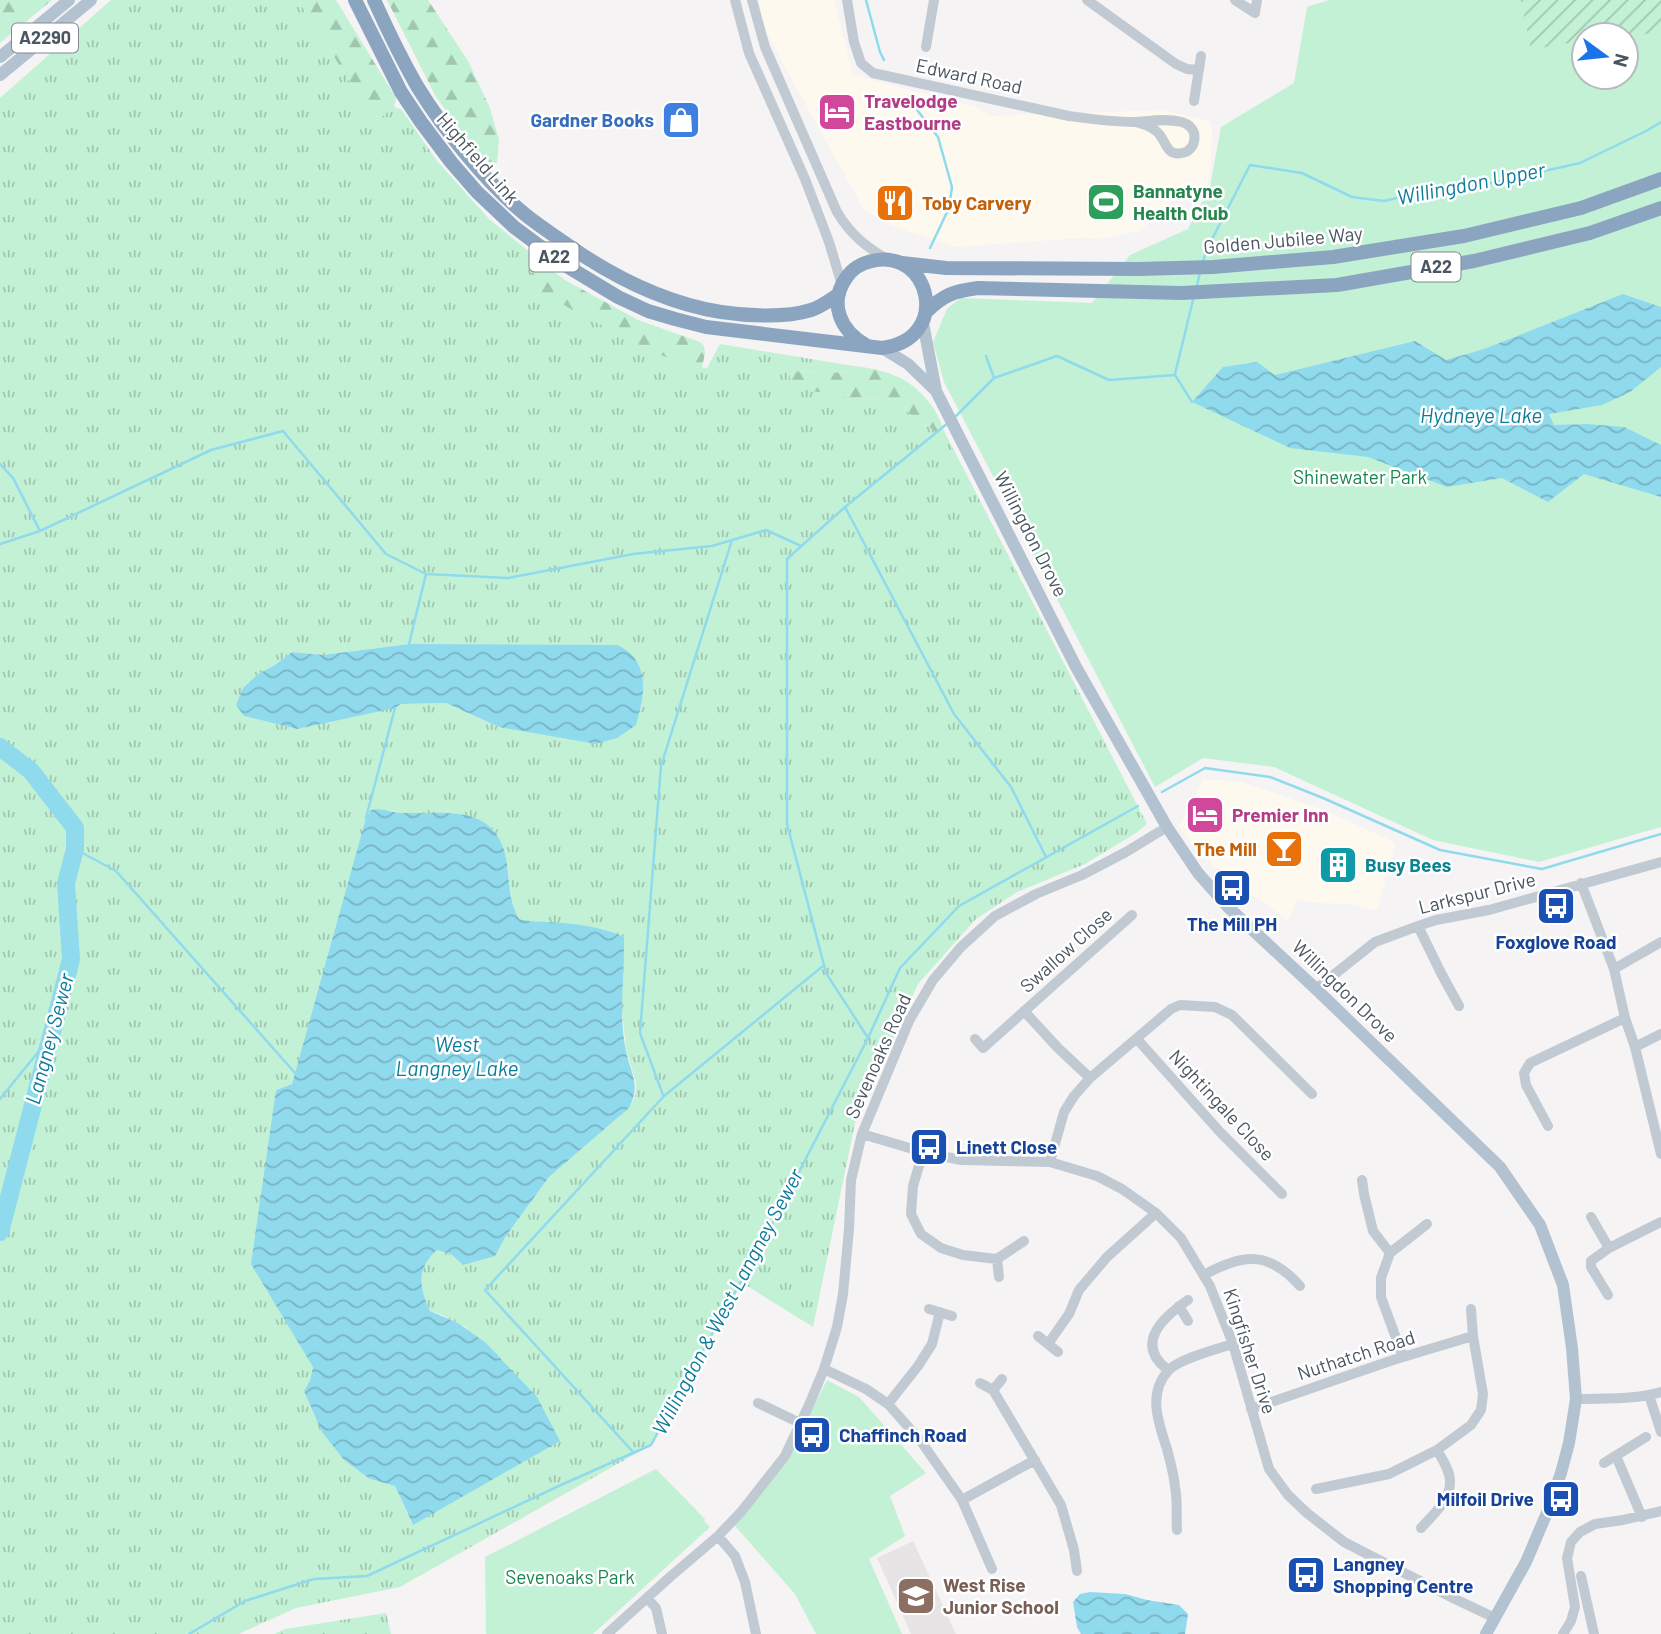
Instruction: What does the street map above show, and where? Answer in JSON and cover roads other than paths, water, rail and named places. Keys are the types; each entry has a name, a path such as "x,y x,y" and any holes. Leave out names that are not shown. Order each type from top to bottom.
{"highway":[{"name":"Highfield Link","path":"355,0 401,92 451,162 477,192 514,227 565,265 628,302 685,322 752,333 866,345"},
{"name":"Highfield Link","path":"374,0 417,86 443,125 476,164 525,215 608,271 661,296 732,314 788,314 810,311 820,307 840,290"},
{"name":"Golden Jubilee Way","path":"894,261 976,269 1188,268 1333,257 1464,236 1581,208 1661,179"},
{"name":"A22","path":"924,317 943,297 952,292 978,288 1205,293 1337,285 1474,261 1590,233 1661,208"},
{"path":"894,261 911,269 924,288 927,300 924,317 916,333 906,342 882,348 866,345 846,330 838,307 840,290 848,275 866,262 894,261"}],"main road":[{"name":"A2290","path":"0,58 69,0"},
{"name":"A2290","path":"0,75 91,0"},
{"name":"Willingdon Drove","path":"924,317 936,391"},
{"name":"Willingdon Drove","path":"882,348 908,364 936,391 1076,667 1167,827 1198,873 1228,906 1500,1167 1540,1225 1563,1285 1576,1399 1569,1443 1549,1508 1526,1562 1486,1634"}],"street":[{"path":"735,0 749,53 805,179 829,242 840,290"},
{"path":"752,0 765,47 837,212 856,238 894,261"},
{"name":"Edward Road","path":"847,0 854,42 861,62 873,73 1069,116 1100,120 1185,123 1194,132 1193,144 1184,153 1172,152 1166,148 1156,131 1136,122"},
{"path":"926,47 934,0"},
{"path":"1087,0 1176,64 1199,70"},
{"path":"1235,0 1255,13 1257,0"},
{"path":"1194,101 1201,56"},
{"name":"Sevenoaks Road","path":"607,1634 718,1536 741,1512 785,1456 824,1369 837,1327 849,1229 851,1180 862,1133 909,1021 933,980 961,947 995,916 1036,894 1082,875 1167,827"},
{"name":"Larkspur Drive","path":"1316,989 1375,942 1418,926 1489,910 1661,862"},
{"path":"1581,883 1614,969 1660,1148"},
{"name":"Swallow Close","path":"975,1039 983,1048 1132,915"},
{"path":"1418,926 1459,1006"},
{"path":"1614,969 1661,942"},
{"path":"1050,1163 1063,1112 1074,1096 1090,1077 1171,1009 1180,1005 1215,1007 1232,1015 1312,1094"},
{"name":"Swallow Close","path":"1024,1012 1090,1077"},
{"path":"1548,1126 1526,1085 1524,1073 1530,1063 1625,1018"},
{"path":"1635,1047 1661,1034"},
{"name":"Nightingale Close","path":"1137,1039 1220,1132 1282,1194"},
{"name":"Kingfisher Drive","path":"862,1133 923,1152 961,1160 1050,1163 1097,1176 1122,1189 1156,1213 1181,1238 1204,1275 1233,1343 1269,1469 1288,1494 1344,1542 1496,1618"},
{"path":"923,1152 912,1186 911,1214 921,1234 940,1248 963,1255 997,1259 1024,1241"},
{"path":"1362,1180 1373,1231 1390,1253"},
{"path":"1048,1344 1069,1314 1079,1290 1107,1257 1156,1213"},
{"path":"1591,1217 1609,1248"},
{"path":"1608,1295 1591,1267 1591,1261 1609,1248 1661,1222"},
{"path":"1403,1357 1381,1297 1381,1279 1390,1253 1427,1224"},
{"path":"997,1259 999,1277"},
{"path":"1204,1275 1221,1265 1240,1259 1260,1260 1275,1264 1300,1286"},
{"path":"1168,1370 1158,1363 1152,1352 1152,1339 1159,1326 1188,1300"},
{"path":"1179,1307 1188,1321"},
{"path":"929,1309 952,1316"},
{"path":"1316,1489 1390,1474 1437,1450 1471,1425 1480,1410 1483,1394 1471,1309"},
{"path":"888,1404 932,1344 940,1312"},
{"path":"1038,1336 1058,1352"},
{"name":"Nuthatch Road","path":"1251,1409 1473,1336"},
{"path":"1177,1530 1176,1488 1158,1424 1155,1403 1160,1384 1168,1370 1182,1362 1233,1343"},
{"path":"824,1369 866,1389 888,1404 920,1440 962,1500 992,1569"},
{"path":"993,1390 1002,1380"},
{"path":"980,1383 993,1390 1061,1505 1077,1571"},
{"path":"1576,1399 1617,1398 1661,1392"},
{"path":"1649,1395 1661,1432"},
{"path":"758,1403 800,1423"},
{"path":"1604,1463 1646,1437"},
{"path":"1421,1528 1448,1493 1450,1479 1437,1450"},
{"path":"1616,1456 1642,1517"},
{"path":"962,1500 1035,1460"},
{"path":"1563,1634 1575,1607 1567,1558 1571,1542 1580,1532 1595,1524 1642,1517 1661,1511"},
{"path":"718,1536 735,1556 745,1582 756,1634"},
{"path":"1581,1576 1594,1634"},
{"path":"646,1598 656,1608 662,1634"}],"water":[{"name":"Hydneye Lake","path":"1623,294 1661,307 1661,367 1630,392 1602,405 1549,414 1554,425 1624,427 1661,445 1661,497 1584,474 1548,502 1502,478 1447,487 1368,457 1290,448 1192,402 1223,367 1257,362 1275,375 1415,341 1446,360 1484,349"},
{"path":"409,644 618,645 634,657 642,675 642,700 636,725 617,738 596,744 499,727 446,703 401,704 395,708 297,729 244,716 236,705 243,688 258,674 292,652 323,655"},
{"name":"West Langney Lake","path":"371,810 402,813 449,813 476,818 497,835 504,850 510,893 519,919 586,926 624,937 622,1022 635,1086 629,1108 549,1177 506,1236 495,1256 463,1265 451,1254 437,1250 426,1264 422,1286 430,1311 458,1323 486,1343 537,1397 560,1441 413,1525 395,1486 370,1479 344,1460 322,1432 304,1391 313,1367 251,1264 276,1090 292,1084 366,818"},
{"path":"1080,1594 1125,1594 1179,1605 1188,1614 1185,1634 1081,1634 1077,1627 1073,1602"}],"waterway":[{"path":"866,0 884,60"},
{"path":"911,102 938,137 952,187 949,208 930,248"},
{"name":"Willingdon Upper","path":"1203,262 1250,165 1302,173 1352,197 1384,201 1422,192 1491,183 1580,163 1661,122"},
{"name":"Willingdon Upper","path":"1197,286 1200,272"},
{"name":"Willingdon Upper","path":"1175,374 1194,296"},
{"path":"986,356 994,378"},
{"path":"953,419 994,378 1057,356 1109,380 1175,375"},
{"path":"1175,375 1192,402"},
{"path":"868,1038 826,973 787,824 787,559 845,507 948,423"},
{"path":"0,544 40,531 211,450 283,431 386,554 426,574 508,578 633,554 712,546 766,530 801,546"},
{"path":"0,464 13,478 40,531"},
{"path":"845,507 954,714 1011,787 1046,857"},
{"path":"663,1095 640,1033 661,766 732,540"},
{"path":"409,644 426,574"},
{"path":"366,818 395,708"},
{"name":"Langney Sewer","path":"0,747 31,771 75,828 75,849 66,883 71,959 0,1232"},
{"name":"Willingdon & West Langney Sewer","path":"1162,792 1205,768 1270,777 1440,850 1542,869 1661,834"},
{"name":"Willingdon & West Langney Sewer","path":"189,1634 245,1601 314,1579 367,1576 651,1445 765,1238 868,1038 900,968 959,906 1138,806"},
{"path":"75,849 116,871 295,1073"},
{"path":"634,1453 485,1290 664,1096 823,966"},
{"path":"0,1099 52,1035"}],"place":[{"name":"Travelodge Eastbourne","path":"837,112"},
{"name":"Gardner Books","path":"681,120"},
{"name":"Bannatyne Health Club","path":"1106,202"},
{"name":"Toby Carvery","path":"895,203"},
{"name":"Premier Inn","path":"1205,815"},
{"name":"The Mill","path":"1284,849"},
{"name":"Busy Bees","path":"1338,865"},
{"name":"The Mill PH","path":"1232,888"},
{"name":"Foxglove Road","path":"1556,906"},
{"name":"Linett Close","path":"929,1147"},
{"name":"Chaffinch Road","path":"812,1435"},
{"name":"Milfoil Drive","path":"1561,1499"},
{"name":"Langney Shopping Centre","path":"1306,1575"},
{"name":"West Rise Junior School","path":"916,1596"}],"park label":[{"name":"Shinewater Park","path":"1360,477"},
{"name":"Sevenoaks Park","path":"570,1577"}]}
